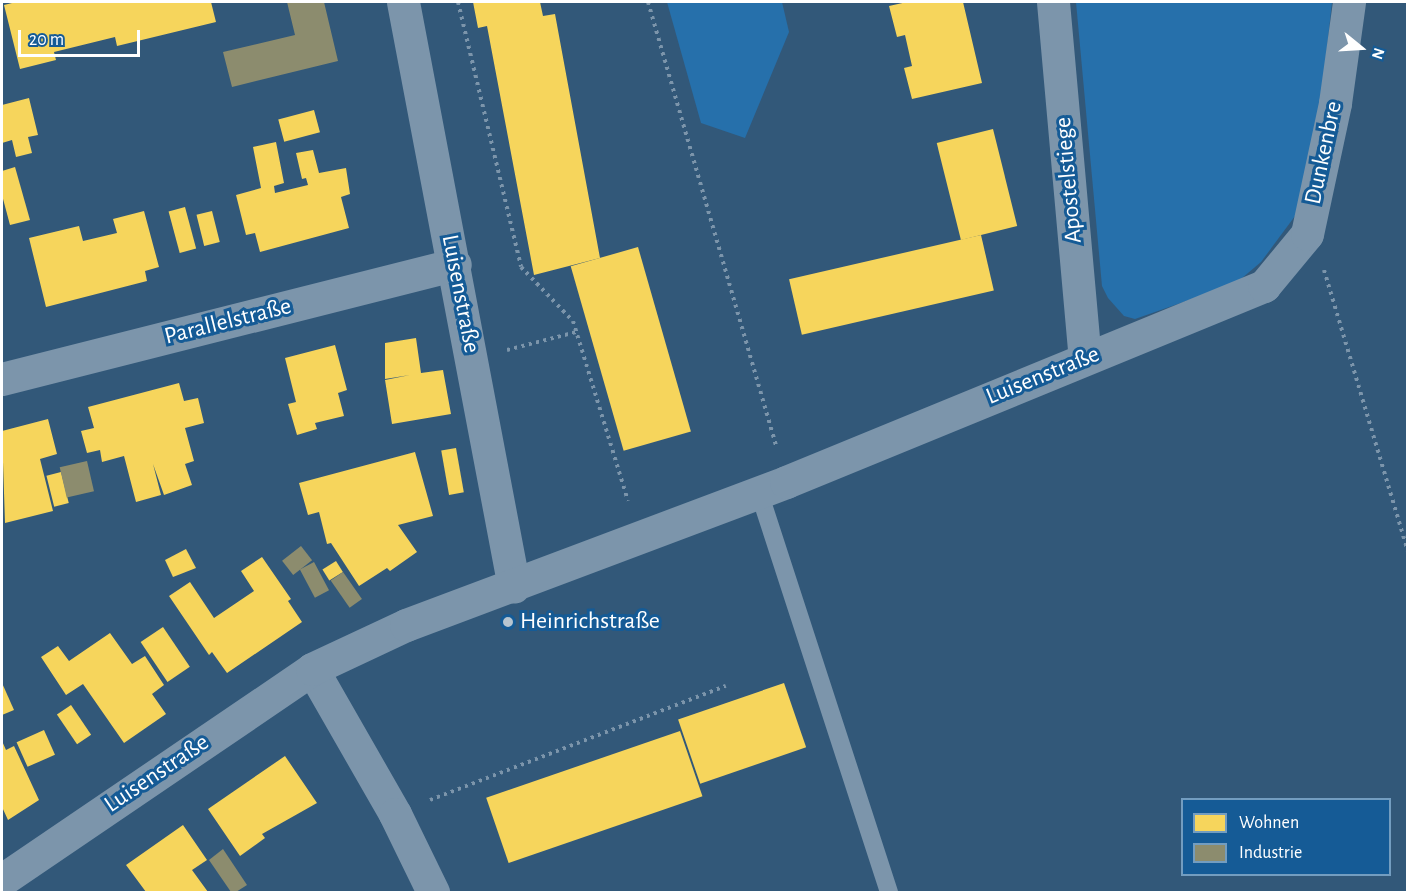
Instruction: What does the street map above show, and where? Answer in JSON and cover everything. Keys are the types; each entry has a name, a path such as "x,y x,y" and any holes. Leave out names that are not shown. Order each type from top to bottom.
{"street":[{"name":"Luisenstraße","path":"404,2 514,587"},
{"name":"Apostelstiege","path":"1053,2 1085,358"},
{"name":"Dunkenbre","path":"1307,234 1335,102 1349,2"},
{"name":"Luisenstraße","path":"2,880 312,669 406,626 640,538 1264,286 1307,234"},
{"name":"Parallelstraße","path":"2,379 455,264"},
{"path":"312,669 395,814 433,892"}],"lane":[{"path":"772,485 889,892"}],"path":[{"path":"458,2 521,267 573,321 640,538"},
{"path":"648,2 772,485"},
{"path":"1307,234 1327,277 1407,551"},
{"path":"472,359 576,332"},
{"path":"395,814 726,686"}],"shaded area":[{"path":"667,2 782,2 789,32 745,138 701,123"},
{"path":"1076,2 1332,2 1322,94 1298,212 1261,262 1235,284 1135,319 1124,316 1108,298 1102,286"}],"building: Wohnen":[{"path":"16,2 211,2 216,22 117,46 115,37 54,52 56,60 20,69 4,5"},
{"path":"473,2 540,2 543,16 555,14 600,258 534,275 487,26 478,28"},
{"path":"907,2 963,2 982,83 912,99 904,68 912,66 905,35 897,37 889,6"},
{"path":"29,98 38,135 28,137 32,153 16,157 12,140 2,143 2,105"},
{"path":"314,110 320,132 284,142 278,120"},
{"path":"993,129 1017,226 961,240 937,143"},
{"path":"276,142 284,183 274,186 275,193 308,185 306,178 302,179 296,153 313,150 319,173 346,168 350,194 341,197 349,228 260,252 255,233 246,235 236,195 261,188 253,147"},
{"path":"15,167 30,220 10,225 2,195 2,171"},
{"path":"185,207 196,249 180,253 169,211"},
{"path":"144,211 159,267 145,271 147,281 46,307 29,238 79,226 83,241 117,233 113,219"},
{"path":"212,211 220,242 204,246 196,215"},
{"path":"981,235 994,291 802,335 789,279"},
{"path":"638,247 691,432 624,451 571,266"},
{"path":"416,338 421,373 443,370 451,414 392,424 385,380 410,375 385,379 385,343"},
{"path":"335,345 347,390 338,393 344,416 315,423 317,429 297,435 288,404 296,402 285,358"},
{"path":"179,383 184,401 198,398 204,423 185,428 194,461 185,464 192,485 164,495 153,464 161,495 136,502 124,456 102,462 100,450 87,453 81,431 94,428 88,407"},
{"path":"48,419 57,454 40,459 53,511 5,523 2,431"},
{"path":"456,448 464,492 449,495 441,451"},
{"path":"415,452 433,516 398,525 417,552 390,571 387,568 359,586 331,543 327,544 319,512 308,515 299,483"},
{"path":"61,472 69,503 54,507 46,476"},
{"path":"186,549 196,568 173,577 165,560"},
{"path":"262,557 291,599 288,601 302,622 227,673 212,652 209,655 169,596 190,582 214,618 254,591 241,571"},
{"path":"336,561 343,572 329,581 322,569"},
{"path":"163,627 190,667 167,682 141,642"},
{"path":"110,633 132,664 145,656 164,685 152,694 166,714 124,743 83,684 66,695 41,657 58,646 69,661"},
{"path":"2,683 14,710 2,715"},
{"path":"784,683 806,747 700,784 678,719"},
{"path":"71,705 91,735 77,744 57,715"},
{"path":"44,730 55,755 28,767 17,742"},
{"path":"680,731 702,796 509,863 486,798"},
{"path":"2,741 6,750 14,746 39,800 8,820 2,807"},
{"path":"285,756 317,803 262,834 265,838 240,856 208,809"},
{"path":"183,825 207,860 192,870 208,892 146,892 126,865"}],"building: Industrie":[{"path":"287,2 324,2 338,61 232,87 223,52 295,35"},
{"path":"87,461 94,491 67,498 60,467"},
{"path":"301,546 312,560 293,575 282,561"},
{"path":"314,562 329,590 315,598 300,570"},
{"path":"343,572 362,599 350,608 331,581"},
{"path":"223,849 247,885 236,892 231,892 209,860"}],"place":[{"name":"Heinrichstraße","path":"508,622"}]}
